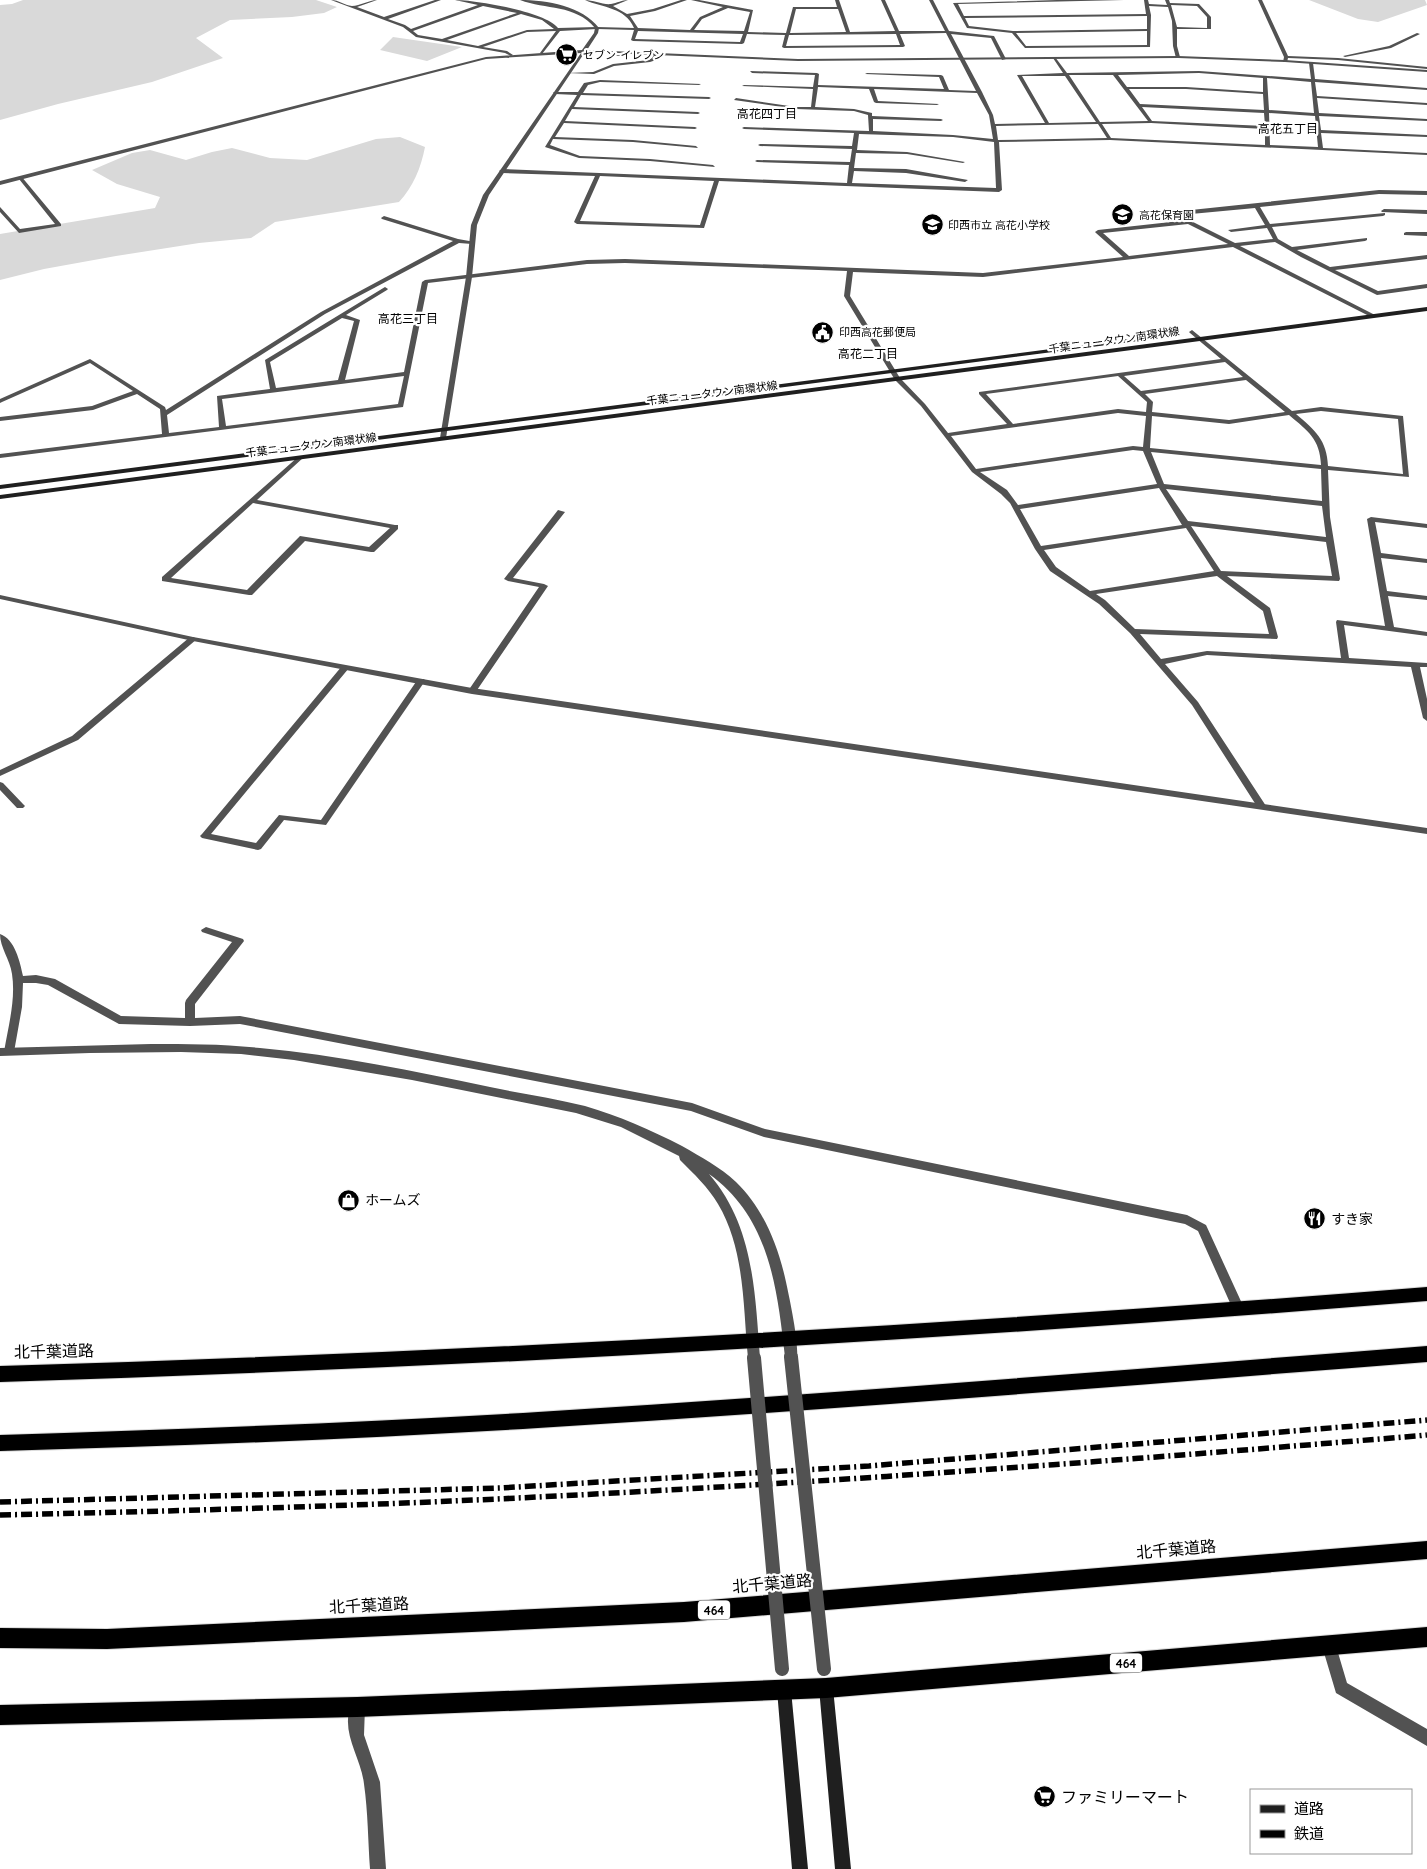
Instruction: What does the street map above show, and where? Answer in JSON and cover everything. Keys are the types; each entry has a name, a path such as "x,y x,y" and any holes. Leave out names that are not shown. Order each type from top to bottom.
{"highway":[{"name":"北千葉道路","path":"0,1374 790,1348 1427,1294"},
{"path":"0,1443 179,1439 650,1414 1427,1354"},
{"name":"北千葉道路","path":"0,1638 107,1638 684,1612 1427,1550"},
{"name":"464","path":"0,1715 357,1707 784,1690 825,1678 1329,1646 1427,1637"}],"main road":[{"name":"千葉ニュータウン南環状線","path":"0,496 443,438 1192,332 1427,302"},
{"name":"千葉ニュータウン南環状線","path":"0,487 444,430 1427,309"},
{"path":"825,1678 843,1869"},
{"path":"784,1690 800,1869"}],"street":[{"path":"333,0 404,26 416,36 506,52 511,55"},
{"path":"354,7 375,0"},
{"path":"384,19 439,0"},
{"path":"457,0 545,18 558,29"},
{"path":"443,438 469,276 474,225 486,195 585,51 597,28 592,20 580,14 522,0"},
{"path":"588,0 610,6 634,22 636,29 633,40 742,44 752,11 693,0"},
{"path":"610,6 626,0"},
{"path":"626,15 654,10 685,0"},
{"path":"837,0 838,8 848,33"},
{"path":"838,8 794,8 784,47 903,46 883,0"},
{"path":"502,171 999,190 994,125 980,92 931,0"},
{"path":"1122,0 955,3 968,27 1013,32 1149,30"},
{"path":"1260,0 1286,59"},
{"path":"1013,32 1025,47 1149,46 1149,15 1146,3 1198,6 1209,16 1209,29 1175,28"},
{"path":"1168,3 1173,15 1175,50 1178,57"},
{"path":"409,31 483,5"},
{"path":"690,30 702,16 727,6"},
{"path":"440,41 520,13"},
{"path":"963,17 1149,15"},
{"path":"542,53 555,37 558,29"},
{"path":"478,48 521,33 558,29 690,30 787,34 947,32 993,37 1004,58"},
{"path":"1342,59 1341,57 1390,47 1418,34"},
{"path":"1090,47 1097,57"},
{"path":"0,183 486,58 511,55 585,51 798,60 1097,57 1342,59 1427,70"},
{"path":"569,73 594,73 613,65 650,61 657,54"},
{"path":"1055,58 1110,139"},
{"path":"1286,59 1311,63 1427,70"},
{"path":"1311,63 1321,149"},
{"path":"752,72 817,74 813,109"},
{"path":"1048,124 1019,74 1199,72 1427,89"},
{"path":"1114,73 1151,122"},
{"path":"867,74 941,76 948,91"},
{"path":"1265,76 1268,147"},
{"path":"699,84 600,81 586,84 547,146 585,157 650,160 713,166"},
{"path":"744,86 980,92"},
{"path":"871,88 876,102 937,104"},
{"path":"1125,88 1186,88 1266,93"},
{"path":"555,93 709,98"},
{"path":"1316,96 1427,104"},
{"path":"736,99 796,108 854,110 870,114 871,133"},
{"path":"1138,105 1427,120"},
{"path":"571,108 698,113"},
{"path":"870,117 941,120"},
{"path":"562,122 695,128"},
{"path":"994,125 1151,122 1268,128"},
{"path":"744,128 953,136 996,141 1110,139 1427,154"},
{"path":"1319,130 1427,136"},
{"path":"849,184 857,132"},
{"path":"552,138 632,141 696,148"},
{"path":"760,145 907,153 963,162"},
{"path":"579,174 585,157"},
{"path":"757,161 906,171 965,180"},
{"path":"598,174 577,222 702,226 717,179"},
{"path":"0,210 19,231 59,224 21,178"},
{"path":"1191,212 1379,192 1427,193"},
{"path":"1257,206 1276,240 1377,293 1427,286"},
{"path":"1231,230 1384,212 1427,212"},
{"path":"384,218 458,241 472,242"},
{"path":"1128,258 1098,232 1189,222 1373,316"},
{"path":"1406,234 1427,234"},
{"path":"0,456 401,406 426,282 587,262 618,261 984,275 1276,240"},
{"path":"1290,249 1365,240"},
{"path":"164,414 323,313 458,241"},
{"path":"1329,269 1427,257"},
{"path":"850,271 847,296 894,375 923,405 974,471 1004,492 1016,507 1039,550 1053,569 1102,602 1133,630 1195,704 1261,806"},
{"path":"273,390 267,361 385,288 376,285"},
{"path":"341,316 357,320 341,382"},
{"path":"1090,593 1218,574 1336,579 1326,504 1324,452 1320,442 1310,429 1192,332"},
{"path":"1012,426 981,393 1225,360"},
{"path":"0,401 90,362 163,408 166,436"},
{"path":"224,428 219,397 407,374"},
{"path":"1119,374 1150,402 1146,449 1160,486 1218,574 1267,610 1274,637 1133,630"},
{"path":"1139,393 1247,378"},
{"path":"0,419 93,408 138,392"},
{"path":"946,435 1118,411 1229,422 1321,409 1401,417 1407,476 1133,448 974,471"},
{"path":"252,501 394,527 371,550 303,538 249,593 165,579 301,457"},
{"path":"1016,507 1160,486 1326,504"},
{"path":"472,690 544,586 508,579 562,512"},
{"path":"1390,629 1371,519 1427,526"},
{"path":"1039,550 1186,525 1330,540"},
{"path":"1378,555 1427,561"},
{"path":"1384,593 1427,598"},
{"path":"0,597 345,668 472,690 682,723 1427,831"},
{"path":"1345,660 1340,622 1427,634"},
{"path":"0,774 75,738 193,638"},
{"path":"1160,662 1207,652 1427,665"},
{"path":"1415,664 1427,718"},
{"path":"345,668 205,836 258,847 282,817 323,822 421,681"},
{"path":"0,785 20,806"},
{"path":"190,1022 190,1003 239,941 206,930"},
{"path":"0,937 16,960 19,980 5,1052 105,1048 244,1050 303,1057 422,1077 586,1111 630,1126 666,1142 703,1163 729,1182 745,1199 757,1217 767,1239 779,1282 790,1348 825,1678"},
{"path":"19,980 36,979 51,982 119,1020 190,1022 240,1020 692,1107 764,1133 1187,1220 1202,1228 1239,1310"},
{"path":"666,1142 690,1162 709,1182 727,1208 744,1252 784,1690"},
{"path":"1329,1646 1342,1688 1427,1738"},
{"path":"357,1707 356,1735 372,1782 378,1869"}],"shaded area":[{"path":"23,0 316,0 337,7 324,13 292,17 230,20 196,38 223,58 152,82 0,120 0,5 12,4"},
{"path":"1309,0 1425,0 1427,5 1378,22 1358,19"},
{"path":"393,37 462,47 427,61 380,50"},
{"path":"400,137 425,147 416,177 399,202 275,222 251,238 199,243 116,256 44,269 0,280 0,234 155,208 160,197 117,184 92,170 132,153 150,150 186,160 232,148 270,158 307,160 376,139"}],"railway":[{"path":"0,1502 500,1488 869,1466 1427,1420"},
{"path":"0,1515 337,1506 649,1491 983,1470 1427,1435"}],"place":[{"name":"セブン-イレブン","path":"567,55"},
{"name":"高花保育園","path":"1123,215"},
{"name":"印西市立 高花小学校","path":"932,225"},
{"name":"印西高花郵便局","path":"823,332"},
{"name":"ホームズ","path":"349,1200"},
{"name":"すき家","path":"1315,1219"},
{"name":"ファミリーマート","path":"1045,1797"}],"district":[{"name":"高花四丁目","path":"767,113"},
{"name":"高花五丁目","path":"1288,128"},
{"name":"高花三丁目","path":"408,318"},
{"name":"高花二丁目","path":"868,353"}]}
